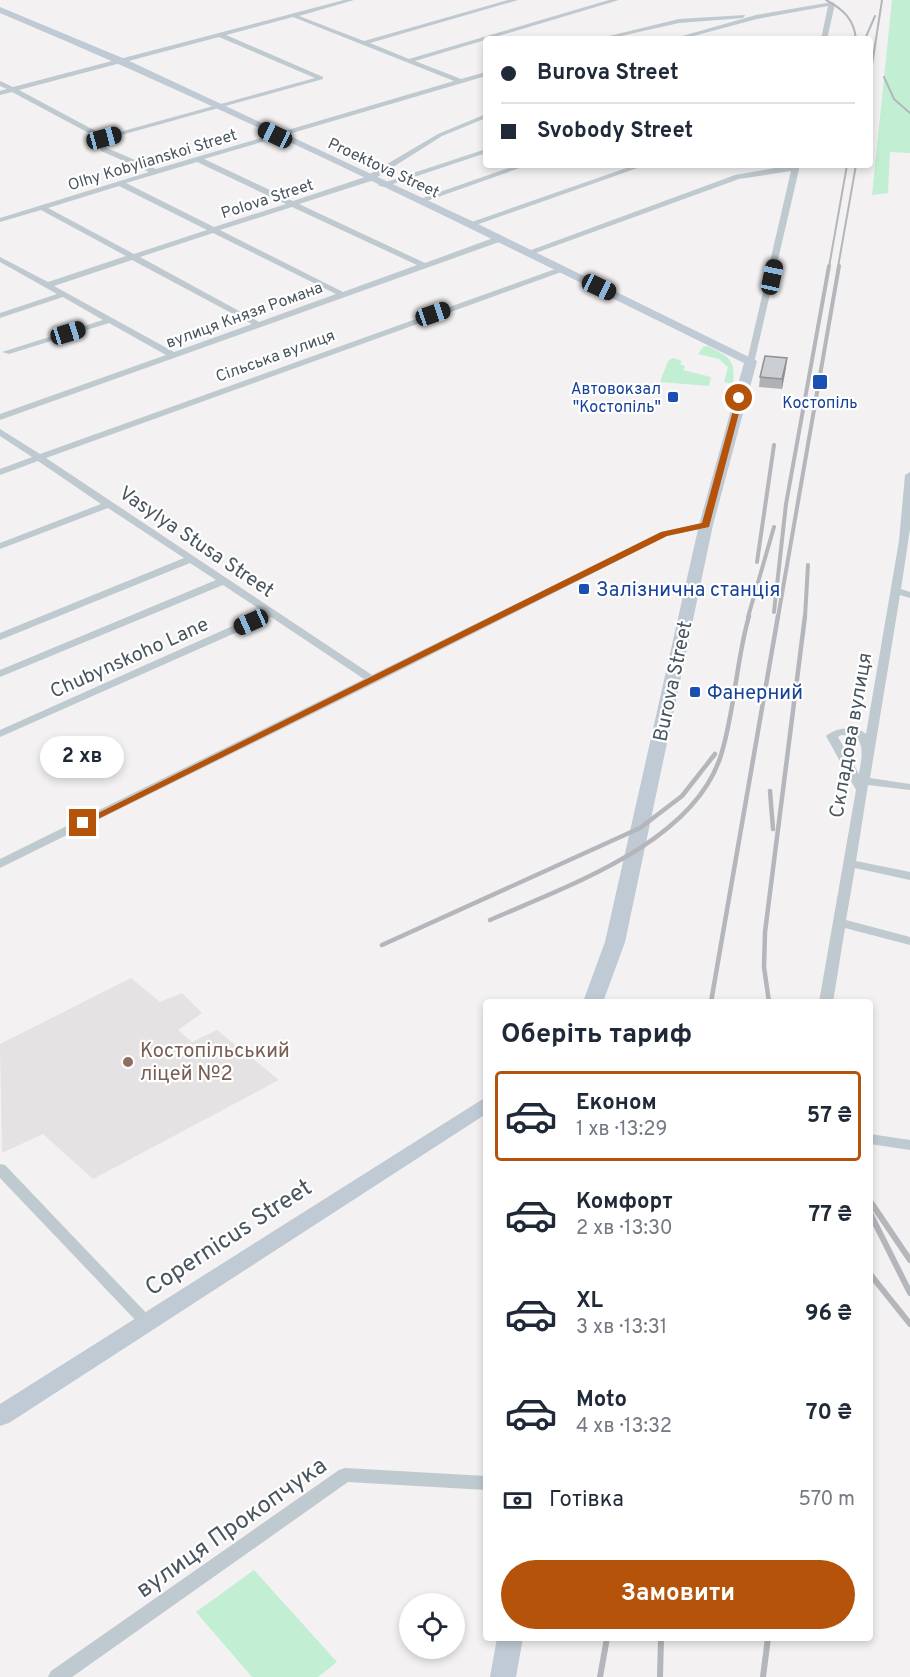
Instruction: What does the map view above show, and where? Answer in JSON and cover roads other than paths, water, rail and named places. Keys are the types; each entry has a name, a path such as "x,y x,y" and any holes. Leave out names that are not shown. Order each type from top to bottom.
{"main road":[{"name":"Proektova Street","path":"0,10 122,61 368,179 470,224 751,361"},
{"name":"Burova Street","path":"594,999 615,942 706,525 751,361"},
{"name":"Copernicus Street","path":"0,1416 483,1106"},
{"path":"503,1677 509,1641"}],"street":[{"path":"0,93 351,0"},
{"path":"364,43 515,0"},
{"path":"494,36 616,0"},
{"path":"820,0 831,4"},
{"path":"686,36 756,17 831,4"},
{"path":"825,36 831,4"},
{"path":"295,16 462,82"},
{"path":"613,36 679,21 723,16 756,17"},
{"path":"0,83 104,138 321,78 220,35"},
{"path":"409,61 483,39"},
{"name":"Olhy Kobylianskoi Street","path":"0,220 275,135 483,75"},
{"name":"Polova Street","path":"48,285 296,205 368,179 440,135 483,117"},
{"path":"104,138 101,143 104,149 156,172"},
{"path":"381,185 483,152"},
{"path":"197,159 425,266"},
{"path":"418,201 515,168"},
{"path":"470,224 633,168"},
{"path":"527,253 738,177 785,168"},
{"path":"751,361 796,168"},
{"path":"120,183 343,295"},
{"path":"41,207 259,325"},
{"name":"вулиця Князя Романа","path":"0,417 499,239"},
{"path":"0,258 173,355"},
{"name":"Сільська вулиця","path":"0,472 561,269"},
{"path":"0,316 64,294"},
{"path":"6,352 110,320"},
{"name":"Vasylya Stusa Street","path":"0,432 373,680"},
{"name":"Складова вулиця","path":"826,999 895,590 907,542 910,474"},
{"path":"0,546 109,504"},
{"path":"0,864 664,534 706,525"},
{"path":"0,637 191,559"},
{"path":"0,674 225,581"},
{"path":"895,590 910,596"},
{"name":"Chubynskoho Lane","path":"0,734 272,613"},
{"path":"867,751 866,741 859,733 839,732 832,736 833,742 862,785 910,787"},
{"path":"848,863 910,876"},
{"path":"839,922 910,941"},
{"path":"873,1140 910,1145"},
{"path":"0,1169 146,1322"},
{"name":"вулиця Прокопчука","path":"57,1677 345,1475 483,1483"}],"railway":[{"path":"826,0 847,15 856,36"},
{"path":"873,58 882,0"},
{"path":"866,36 875,16"},
{"path":"884,77 894,99 910,113"},
{"path":"829,267 846,168"},
{"path":"838,267 855,168"},
{"path":"774,612 786,504 829,266"},
{"path":"778,617 839,266"},
{"path":"757,562 774,445"},
{"path":"748,617 774,527"},
{"path":"805,617 808,565"},
{"path":"490,920 590,876 624,858 656,837 684,813 706,786 721,755 749,616"},
{"path":"712,999 778,616"},
{"path":"769,999 764,967 765,932 805,616"},
{"path":"382,945 640,828 682,796 715,754"},
{"path":"770,791 773,829"},
{"path":"873,1205 910,1260"},
{"path":"873,1219 910,1293"},
{"path":"873,1278 910,1324"},
{"path":"600,1677 606,1641"},
{"path":"660,1677 661,1641"},
{"path":"763,1677 768,1641"}],"place":[{"name":"Костопіль","path":"820,382"},
{"name":"Автовокзал \"Костопіль\"","path":"673,397"},
{"name":"Залізнична станція","path":"584,589"},
{"name":"Фанерний","path":"695,692"},
{"name":"Костопільський ліцей №2","path":"128,1062"}]}
